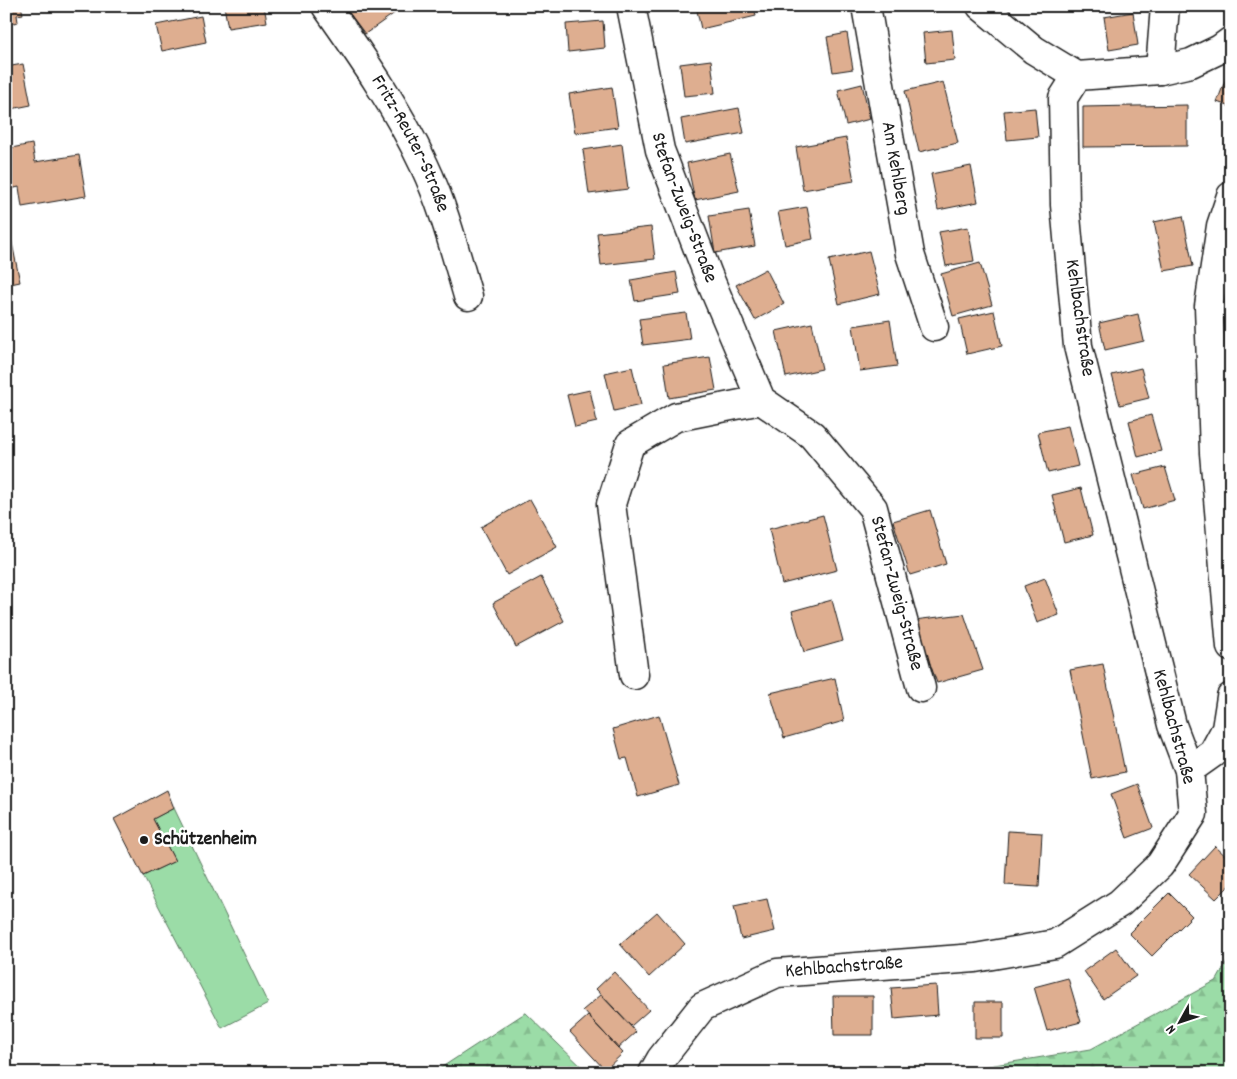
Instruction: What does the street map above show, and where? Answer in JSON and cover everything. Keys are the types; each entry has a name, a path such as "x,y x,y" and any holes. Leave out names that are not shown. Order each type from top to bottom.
{"street":[{"name":"Fritz-Reuter-Straße","path":"326,6 372,71 425,166 447,225 468,296"},
{"name":"Stefan-Zweig-Straße","path":"631,6 660,150 708,275 761,400 812,435 873,508 921,688"},
{"name":"Am Kehlberg","path":"866,6 910,254 934,327"},
{"path":"981,6 1034,50 1077,76 1160,70 1192,63 1231,40"},
{"path":"1160,70 1165,6"},
{"name":"Kehlbachstraße","path":"653,1073 661,1059 702,1007 777,973 975,958 1055,944 1120,903 1160,865 1194,814 1189,770 1170,716 1078,346 1065,205 1063,98 1077,76"},
{"path":"1231,196 1222,226 1209,306 1214,453 1231,647"},
{"path":"634,675 611,504 630,444 676,417 761,400"},
{"path":"1189,770 1213,753 1226,729 1231,697"}],"green space":[{"path":"174,808 268,1004 222,1028 143,876 175,861 153,819"},
{"path":"1231,955 1231,1073 946,1073 1091,1049 1217,980"},
{"path":"525,1013 588,1073 433,1073"}],"building":[{"path":"6,6 21,6 23,14 17,15 18,22 6,25"},
{"path":"224,6 264,6 267,22 228,28"},
{"path":"344,6 392,6 396,12 365,34"},
{"path":"696,6 754,6 756,16 701,29"},
{"path":"1133,12 1138,45 1109,50 1104,17"},
{"path":"201,16 206,42 162,51 156,25"},
{"path":"603,21 605,48 568,52 566,24"},
{"path":"952,30 955,60 926,63 923,33"},
{"path":"847,33 853,69 833,72 827,37"},
{"path":"711,60 715,93 684,96 680,64"},
{"path":"23,64 31,105 6,110 6,67"},
{"path":"1231,65 1231,107 1217,102"},
{"path":"943,82 958,143 919,152 905,91"},
{"path":"862,84 870,119 846,125 838,90"},
{"path":"612,87 618,127 575,133 569,94"},
{"path":"1187,105 1187,146 1083,147 1083,107"},
{"path":"739,108 744,133 685,144 681,119"},
{"path":"1035,108 1038,137 1007,140 1004,111"},
{"path":"846,138 854,181 803,190 796,147"},
{"path":"32,144 35,162 79,155 86,196 22,207 19,187 6,190 6,149"},
{"path":"622,144 628,189 589,194 583,150"},
{"path":"730,154 739,191 695,200 687,163"},
{"path":"971,166 978,202 938,210 931,174"},
{"path":"807,207 813,239 785,245 778,212"},
{"path":"749,210 755,246 715,253 709,216"},
{"path":"1183,216 1193,266 1164,271 1154,222"},
{"path":"651,227 655,259 601,265 597,233"},
{"path":"968,227 974,261 946,266 939,232"},
{"path":"11,238 20,282 6,285 6,239"},
{"path":"869,251 880,294 839,304 829,260"},
{"path":"980,263 992,305 953,316 941,274"},
{"path":"766,269 784,304 755,320 736,285"},
{"path":"1227,270 1231,270 1231,307 1226,308"},
{"path":"676,272 680,294 635,301 631,280"},
{"path":"994,311 1002,346 967,354 959,319"},
{"path":"686,313 690,339 643,345 639,319"},
{"path":"1138,314 1144,341 1105,350 1099,323"},
{"path":"890,320 897,366 860,371 853,326"},
{"path":"812,323 822,369 786,377 776,331"},
{"path":"710,357 716,390 669,398 664,364"},
{"path":"632,367 641,405 614,411 605,373"},
{"path":"1141,368 1149,398 1120,405 1112,375"},
{"path":"590,390 597,422 575,427 567,395"},
{"path":"1151,415 1161,451 1138,457 1129,421"},
{"path":"1068,426 1078,466 1048,473 1038,432"},
{"path":"1165,467 1175,500 1143,509 1133,475"},
{"path":"1081,488 1093,535 1064,542 1052,495"},
{"path":"530,499 557,547 507,575 481,527"},
{"path":"930,510 946,564 910,575 893,521"},
{"path":"823,515 837,570 782,584 769,529"},
{"path":"541,577 564,621 516,647 493,603"},
{"path":"1045,578 1059,615 1037,623 1024,586"},
{"path":"832,600 843,641 804,652 792,611"},
{"path":"964,614 983,670 937,683 914,620"},
{"path":"1103,664 1125,772 1092,779 1070,670"},
{"path":"835,678 844,721 784,738 770,693"},
{"path":"659,715 679,785 638,797 627,758 621,759 613,729"},
{"path":"1137,784 1153,828 1127,838 1111,794"},
{"name":"Schützenheim","path":"167,790 174,808 153,819 175,861 143,876 114,819"},
{"path":"1008,831 1042,833 1039,887 1005,885"},
{"path":"1215,846 1231,861 1231,884 1216,899 1189,874"},
{"path":"1169,893 1192,916 1152,956 1129,933"},
{"path":"767,899 775,931 741,939 734,906"},
{"path":"657,912 685,944 649,977 620,944"},
{"path":"1116,948 1136,976 1103,999 1084,971"},
{"path":"614,972 649,1010 631,1026 596,989"},
{"path":"1068,978 1081,1022 1047,1031 1034,987"},
{"path":"936,985 938,1015 894,1019 891,988"},
{"path":"601,995 636,1032 618,1048 583,1010"},
{"path":"833,996 873,996 873,1035 834,1035"},
{"path":"975,1002 1003,1002 1003,1038 975,1038"},
{"path":"588,1016 623,1053 605,1070 570,1032"}],"place":[{"name":"Schützenheim","path":"144,840"}]}
